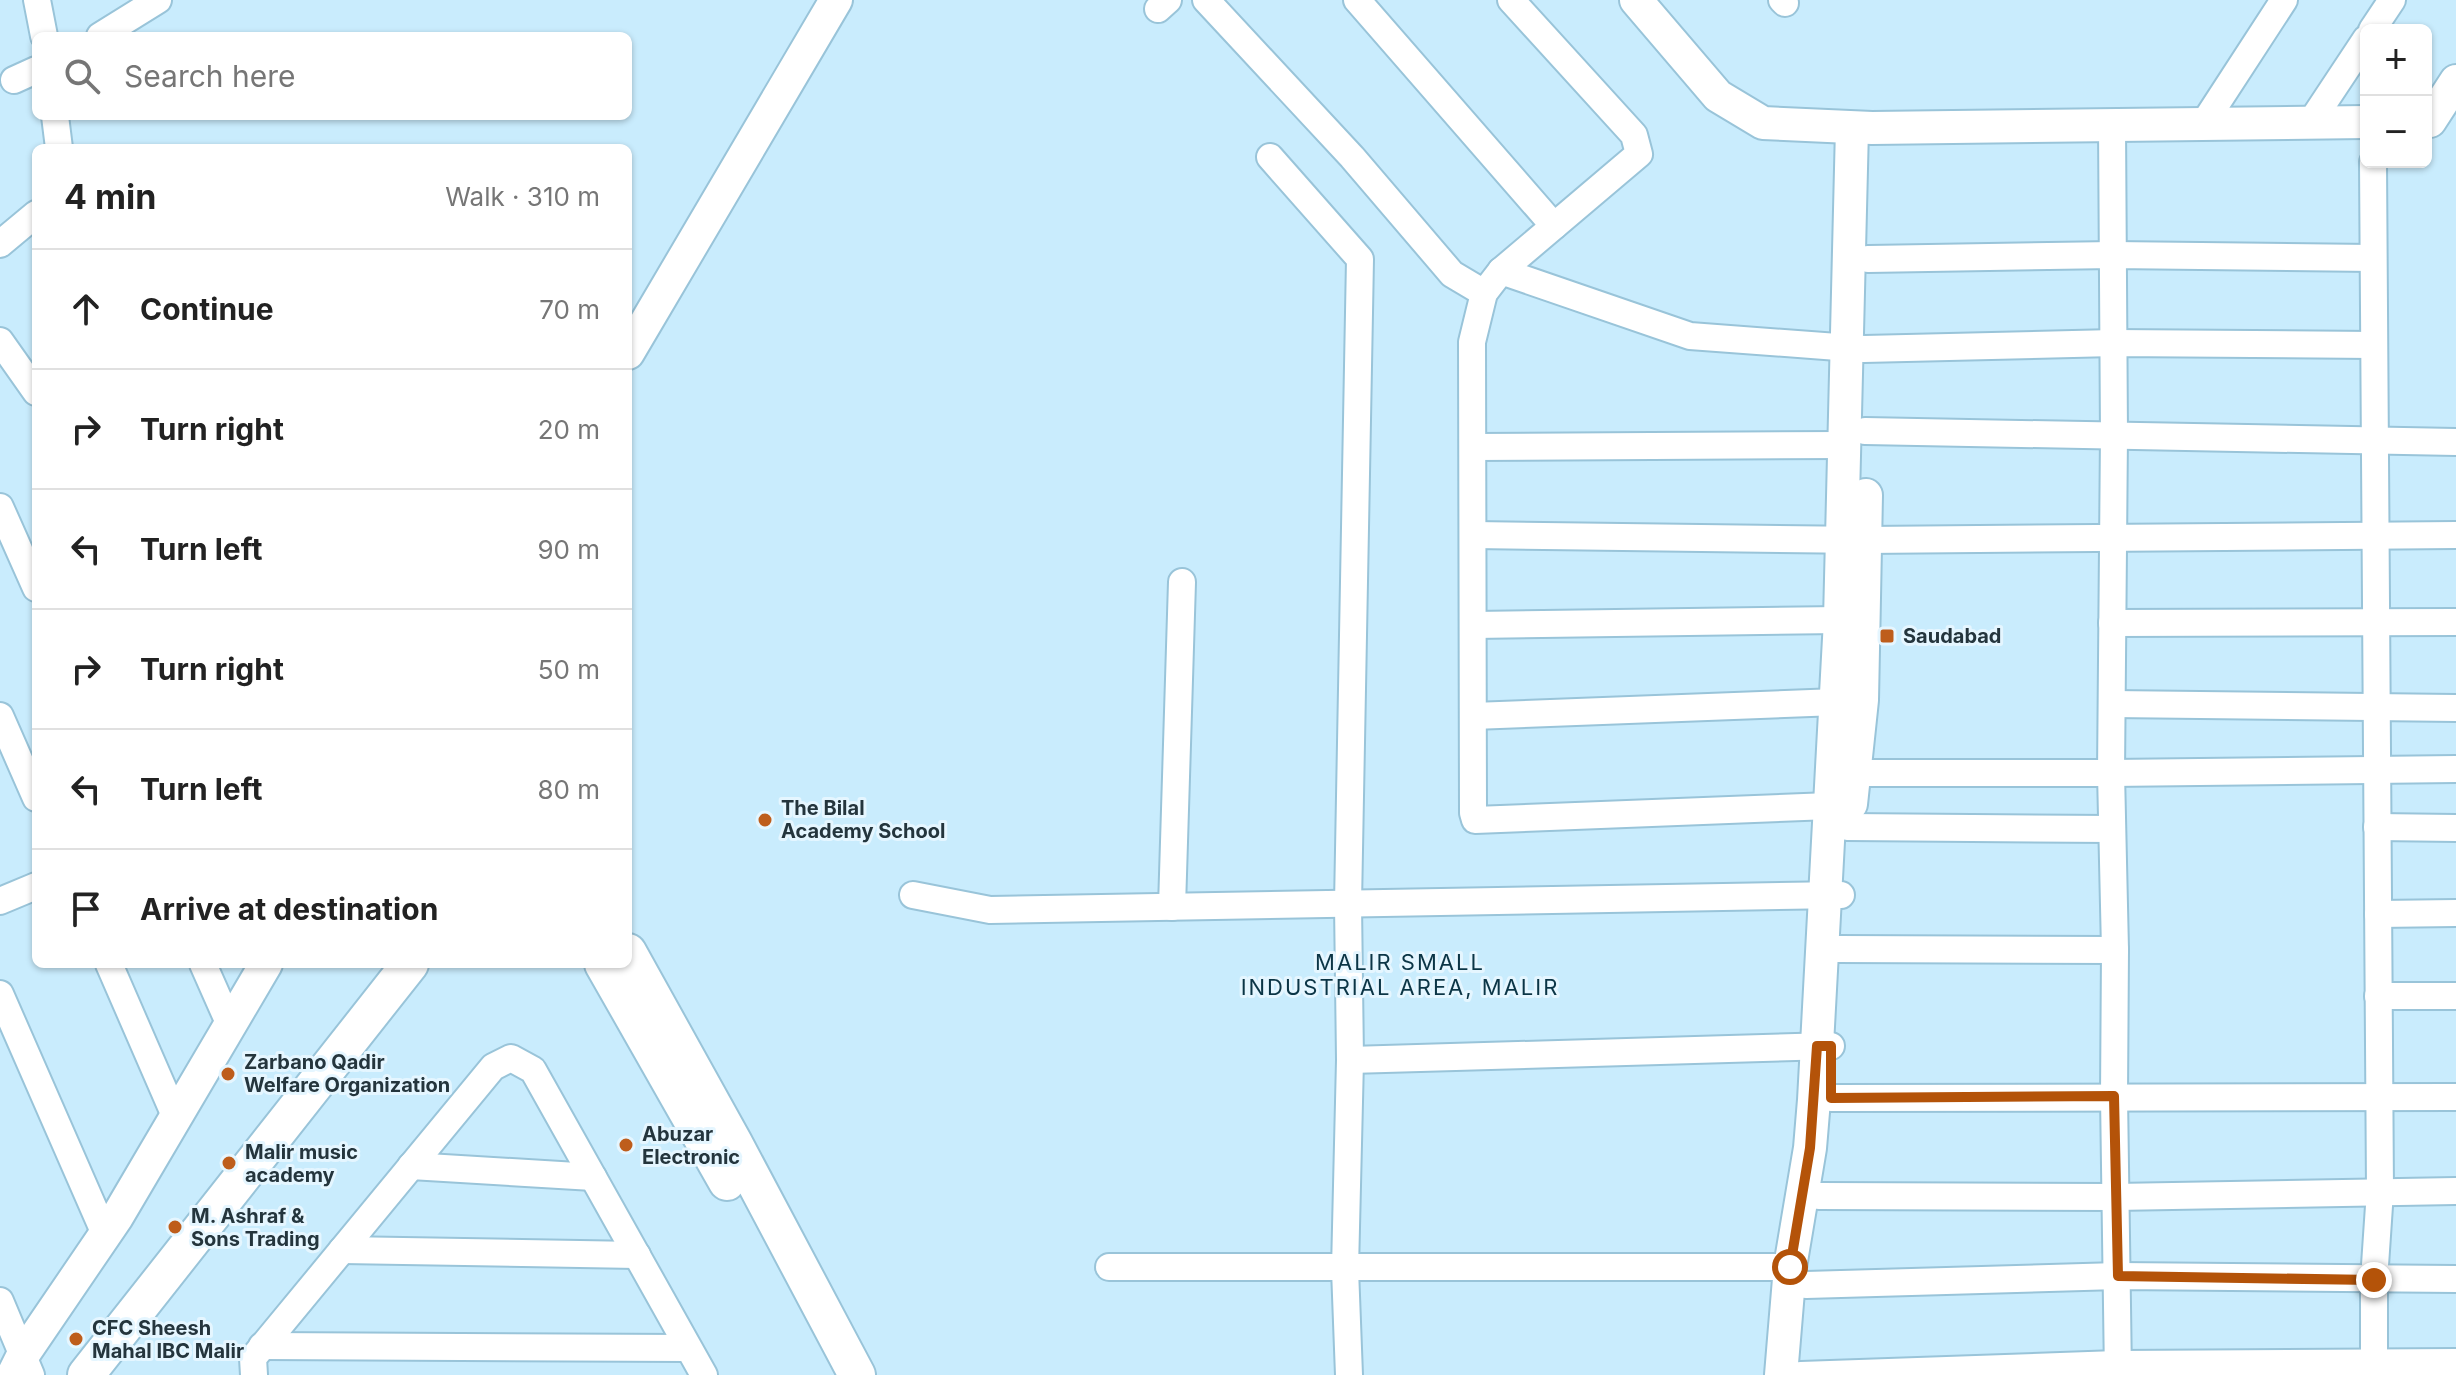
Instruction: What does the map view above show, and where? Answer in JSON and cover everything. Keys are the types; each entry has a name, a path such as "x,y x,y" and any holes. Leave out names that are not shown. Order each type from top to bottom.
{"main road":[{"path":"632,959 857,1375"},
{"path":"86,1375 407,968"},
{"path":"605,968 837,1375"}],"street":[{"path":"37,0 43,32"},
{"path":"106,32 158,0"},
{"path":"632,346 836,0"},
{"path":"1206,0 1352,157 1452,274 1484,293"},
{"path":"1357,0 1554,226"},
{"path":"1511,0 1634,135 1639,154 1501,271 1484,293 1472,342 1475,820 1839,816 2112,829"},
{"path":"1636,0 1718,96 1763,123 1862,128 2360,122"},
{"path":"2204,123 2284,0"},
{"path":"2376,24 2392,0"},
{"path":"2311,122 2360,48"},
{"path":"2437,121 2456,81"},
{"path":"56,120 58,144"},
{"path":"2112,125 2114,434 2111,773 2118,1370"},
{"path":"1855,347 1868,259 1862,128"},
{"path":"1839,816 1854,773 1862,700 1854,540 1855,347 1862,128"},
{"path":"1270,157 1360,259 1348,904 1350,1060 1345,1269 1349,1375"},
{"path":"2373,168 2380,1191 2374,1280 2374,1368"},
{"path":"0,244 32,217"},
{"path":"1868,259 2113,255 2373,258"},
{"path":"1501,271 1690,336 1855,347 2114,343 2374,345"},
{"path":"0,341 32,386"},
{"path":"1474,447 2114,434 2456,442"},
{"path":"0,507 32,579"},
{"path":"1474,535 1854,540 2456,535"},
{"path":"1798,1276 1819,1196 1831,1098 1824,1046 1839,816 1837,702 1840,620 1854,540"},
{"path":"1172,907 1182,582"},
{"path":"1474,625 1840,620"},
{"path":"2112,623 2456,622"},
{"path":"1473,716 1837,702"},
{"path":"2112,704 2456,708"},
{"path":"0,716 32,789"},
{"path":"1854,773 2456,769"},
{"path":"2377,827 2456,828"},
{"path":"0,901 32,888"},
{"path":"913,895 990,910 1833,895"},
{"path":"1833,895 1838,949 1810,1148 1798,1276 1794,1362 2118,1370 2374,1368 2456,1362"},
{"path":"2378,914 2456,913"},
{"path":"1838,949 2115,950"},
{"path":"111,968 176,1118"},
{"path":"205,968 230,1025"},
{"path":"22,1368 176,1118 264,968"},
{"path":"0,994 105,1234"},
{"path":"2378,996 2456,996"},
{"path":"1350,1060 1824,1046"},
{"path":"254,1375 253,1358 262,1346 493,1067 511,1058 533,1070 704,1375"},
{"path":"1831,1098 2456,1097"},
{"path":"411,1166 593,1177"},
{"path":"1819,1196 2115,1197 2456,1191"},
{"path":"342,1250 637,1255"},
{"path":"1109,1267 1798,1276 2456,1279"},
{"path":"0,1301 22,1368"},
{"path":"262,1346 688,1348"}],"place":[{"name":"Saudabad","path":"1887,636"},
{"name":"The Bilal Academy School","path":"765,820"},
{"name":"Zarbano Qadir Welfare Organization","path":"228,1074"},
{"name":"Abuzar Electronic","path":"626,1145"},
{"name":"Malir music academy","path":"229,1163"},
{"name":"M. Ashraf & Sons Trading","path":"175,1227"},
{"name":"CFC Sheesh Mahal IBC Malir","path":"76,1339"}],"district":[{"name":"MALIR SMALL INDUSTRIAL AREA, MALIR","path":"1400,974"}],"route":[{"path":"1790,1267 1810,1148 1817,1046 1831,1046 1831,1098 2114,1096 2118,1276 2374,1280"}]}
